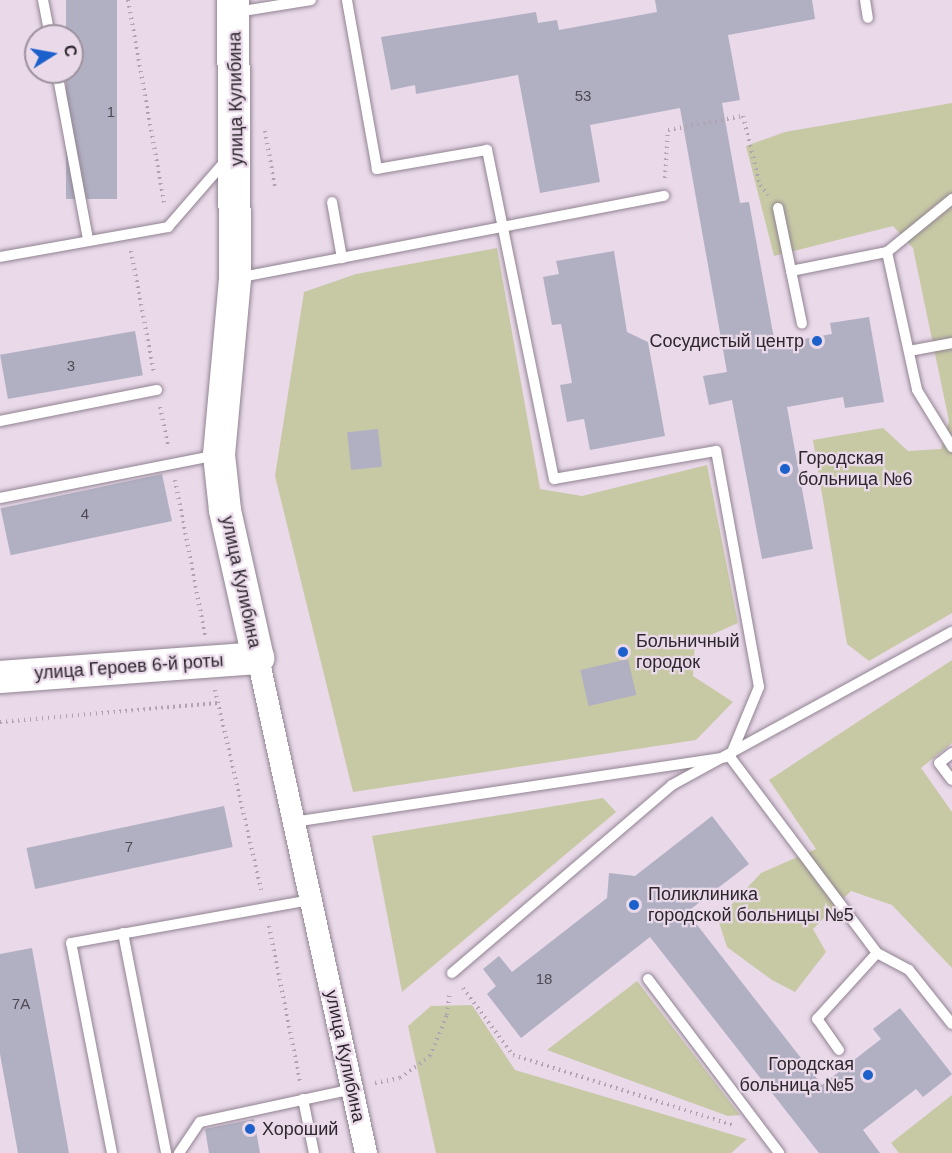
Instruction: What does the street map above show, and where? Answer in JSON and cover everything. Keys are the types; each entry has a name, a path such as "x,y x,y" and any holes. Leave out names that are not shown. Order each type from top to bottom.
{"street":[{"name":"улица Кулибина","path":"234,6 238,147 235,278 219,455 225,510 366,1153"},
{"name":"улица Героев 6-й роты","path":"0,677 258,658"}],"lane":[{"path":"44,0 48,24"},
{"path":"234,6 311,0"},
{"path":"347,0 377,170 487,150 501,230 554,479 716,451 759,687 730,757"},
{"path":"865,0 868,18"},
{"path":"59,84 88,240"},
{"path":"0,257 168,227 238,147"},
{"path":"235,278 501,230 664,196"},
{"path":"791,271 887,252 952,199"},
{"path":"332,202 342,258"},
{"path":"778,208 802,324"},
{"path":"887,252 917,390 952,447"},
{"path":"909,351 952,343"},
{"path":"0,421 157,390"},
{"path":"0,498 219,455"},
{"path":"452,973 672,785 730,757 952,632"},
{"path":"952,753 939,763 952,780"},
{"path":"293,822 730,757"},
{"path":"730,757 877,953 909,970 952,1024"},
{"path":"112,1153 71,943 310,900"},
{"path":"123,933 166,1153"},
{"path":"839,1050 817,1019 877,953"},
{"path":"648,979 779,1153"},
{"path":"179,1153 200,1122 352,1089"},
{"path":"303,1099 314,1153"}],"path":[{"path":"128,0 168,227"},
{"path":"664,196 668,130 743,116 760,185 778,208"},
{"path":"0,722 217,703"},
{"path":"352,1089 400,1078 430,1056 447,1015 452,973"},
{"path":"452,973 513,1055 766,1136"}],"green space":[{"path":"952,103 952,613 869,661 847,644 813,440 883,428 908,451 941,449 949,421 913,248 893,226 774,256 746,146 785,132"},
{"path":"497,248 540,489 582,496 707,465 738,623 695,642 693,676 733,702 696,740 353,792 275,476 304,292 356,274"},
{"path":"952,660 952,743 921,768 952,812 952,968 892,905 851,891 813,929 826,952 795,992 772,980 727,947 718,919 761,873 816,849 769,780"},
{"path":"603,798 616,812 402,992 372,836"},
{"path":"637,981 740,1115 728,1116 547,1050"},
{"path":"472,1005 515,1070 747,1139 731,1153 436,1153 408,1026 431,1006"},
{"path":"952,1095 952,1153 899,1153 891,1143"}],"building":[{"path":"66,0 117,0 117,199 66,199 66,84 84,84 84,24 66,24"},
{"path":"655,0 812,0 815,19 728,35 740,100 722,103 740,203 749,202 775,344 832,334 830,323 869,317 884,402 845,408 843,397 787,407 813,549 762,559 732,400 709,405 703,376 727,372 680,108 590,125 600,182 540,193 518,75 416,94 415,85 391,90 381,37 536,12 538,23 557,20 559,30 657,12"},
{"path":"614,251 627,332 648,342 665,436 590,450 584,419 567,422 560,385 572,383 561,324 552,325 543,277 559,274 556,261"},
{"path":"135,331 143,375 8,399 0,355"},
{"path":"378,429 382,467 351,470 347,432"},
{"path":"162,474 172,521 11,555 1,508"},
{"path":"628,659 636,695 589,706 580,670"},
{"path":"224,806 233,847 35,889 26,848"},
{"path":"712,816 749,864 687,912 822,1085 881,1039 873,1029 900,1008 952,1074 923,1097 916,1089 863,1130 880,1153 819,1153 650,937 521,1038 487,994 496,986 483,969 499,956 512,972 607,898 609,873 635,876"},
{"path":"32,948 69,1153 18,1153 0,1054 0,954"},
{"path":"254,1119 260,1153 209,1153 205,1129"}],"place":[{"name":"Сосудистый центр","path":"817,341"},
{"name":"Городская больница №6","path":"785,469"},
{"name":"Больничный городок","path":"623,652"},
{"name":"Поликлиника городской больницы №5","path":"634,905"},
{"name":"Городская больница №5","path":"868,1075"},
{"name":"Хороший","path":"250,1129"}]}
